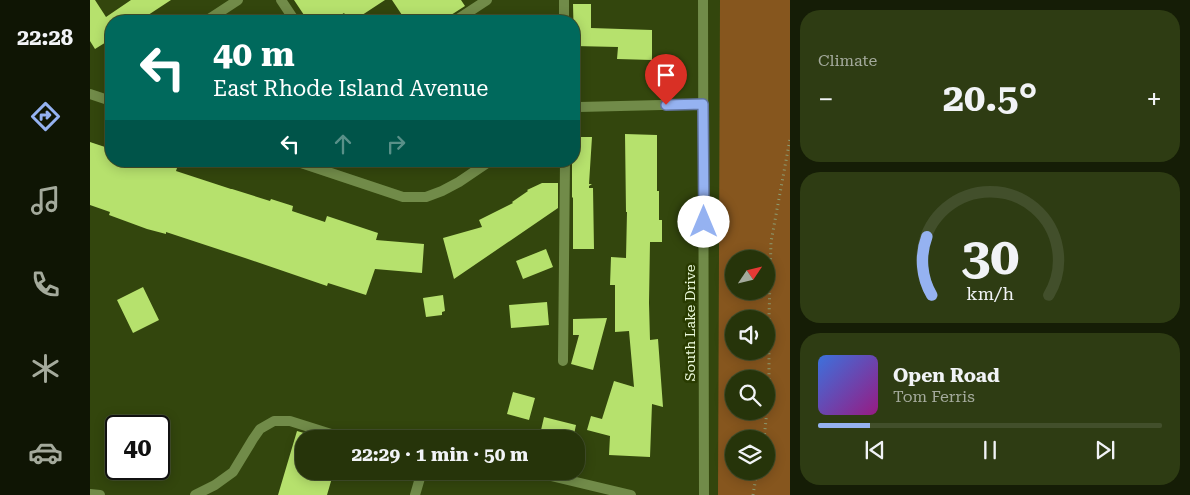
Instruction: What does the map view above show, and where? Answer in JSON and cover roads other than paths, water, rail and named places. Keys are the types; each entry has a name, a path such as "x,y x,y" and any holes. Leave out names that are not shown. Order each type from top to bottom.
{"street":[{"path":"215,15 238,0"},
{"path":"281,0 291,15"},
{"path":"464,15 487,0"},
{"path":"564,0 564,15"},
{"name":"South Lake Drive","path":"703,0 704,495"},
{"path":"90,94 105,99"},
{"path":"580,106 703,104"},
{"path":"313,167 403,197 426,197 442,191 481,167"},
{"path":"563,361 565,167"},
{"path":"195,495 215,485 233,472 260,429 274,421 290,421 318,430"},
{"path":"415,495 419,480"},
{"path":"568,480 631,495"},
{"path":"90,494 100,495"}]}
